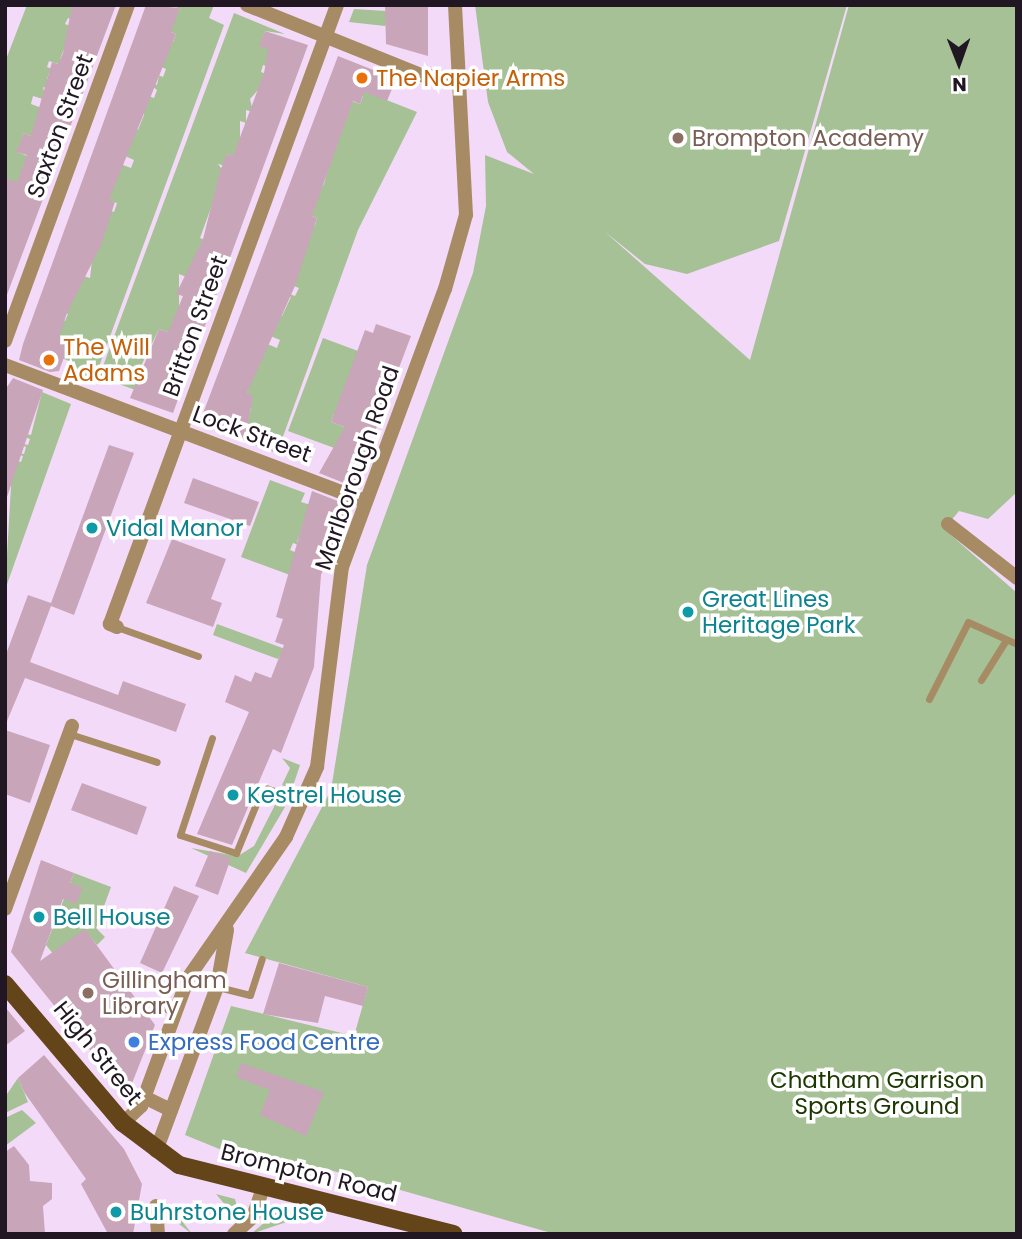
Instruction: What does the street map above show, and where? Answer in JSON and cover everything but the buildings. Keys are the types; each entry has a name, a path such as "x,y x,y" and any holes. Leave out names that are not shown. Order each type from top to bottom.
{"main road":[{"name":"High Street","path":"5,984 123,1123 156,1151"},
{"name":"Brompton Road","path":"156,1151 179,1165 453,1234"}],"street":[{"name":"Saxton Street","path":"5,341 128,5"},
{"path":"247,5 421,75 461,80"},
{"name":"Britton Street","path":"117,627 110,624 337,5"},
{"name":"Marlborough Road","path":"123,1123 144,1097 191,973 227,930 305,803 317,767 342,567 465,219 461,80 455,5"},
{"name":"Lock Street","path":"5,365 366,501"},
{"path":"948,524 1017,578"},
{"path":"5,909 71,730"},
{"name":"Marlborough Road","path":"156,1151 217,987 227,930"},
{"path":"144,1097 171,1110"},
{"path":"234,1234 253,1217 263,1188"},
{"path":"156,1206 158,1234"}],"lane":[{"path":"929,699 966,623 1017,644"},
{"path":"117,627 198,656"},
{"path":"981,680 1006,639"},
{"path":"71,730 158,762"},
{"path":"212,738 180,835 236,853 263,787 305,803"},
{"path":"217,987 250,995 262,959"},
{"path":"161,1005 175,1015"}],"green space":[{"path":"27,5 88,5 82,23 68,18 65,24 73,27 60,59 68,67 49,61 47,67 65,74 49,73 47,79 60,84 57,93 43,87 46,100 33,96 31,104 52,112 41,140 24,133 17,152 33,158 23,166 24,185 5,181 5,62"},
{"path":"172,5 214,5 209,18 224,25 93,383 71,375 75,363 61,358 51,334 57,318 65,321 68,314 59,310 73,273 90,278 98,206 114,212 117,203 108,200 115,162 131,168 134,160 125,156 127,127 138,130 144,115 140,93 154,98 157,90 144,80 157,85 159,76 147,71 163,77 166,69 150,62 160,37 173,42 176,34 162,28 180,9"},
{"name":"Great Lines Heritage Park","path":"475,5 847,5 779,241 687,274 645,264 604,231 750,360 849,5 1017,5 1017,492 988,519 959,511 944,529 1017,593 1017,1234 555,1234 323,1168 234,1155 185,1135 231,1006 354,1036 368,987 245,953 331,790 367,565 473,273 486,206 485,155 534,174 507,152 488,102"},
{"path":"354,9 386,11 389,20 385,26 349,22"},
{"path":"234,13 285,34 265,31 260,45 277,52 274,69 263,65 261,72 271,76 260,84 265,93 258,90 250,99 253,112 246,110 246,123 240,121 240,159 227,154 226,166 218,164 224,172 200,238 210,242 189,278 179,274 179,306 187,309 168,332 159,329 141,366 163,374 144,393 99,377"},
{"path":"351,86 417,112 358,230 281,442 228,421 247,423 251,408 235,402 252,401 247,393 265,343 277,348 280,340 261,332 269,311 282,316 291,297 276,289 295,296 299,288 279,280 315,225 317,218 305,213 324,184 346,99 360,104 363,96"},
{"path":"323,338 377,358 355,357 353,422 334,414 331,422 350,429 337,449 288,431"},
{"path":"42,392 71,404 5,590 11,486 5,479 13,475 5,472 5,458 21,462 23,456 8,451 24,454 26,447 11,441 28,445 30,439 14,432 31,435"},
{"path":"270,480 305,493 301,502 311,505 297,542 309,549 293,543 290,550 307,557 290,575 241,557"},
{"path":"217,624 285,649 278,659 213,635"},
{"path":"282,758 300,765 292,789 282,785 290,768"},
{"path":"276,803 285,807 246,873 191,848 238,856 254,846"},
{"path":"74,873 111,887 96,928 105,937 97,945 85,930 54,955 46,945"},
{"path":"18,1078 28,1102 5,1113 5,1097"},
{"path":"22,1110 36,1123 5,1146 5,1118"},
{"path":"216,1194 235,1199 240,1218 238,1220"},
{"path":"162,1199 192,1234 174,1220 162,1225"},
{"path":"281,1210 313,1213 251,1234 273,1215"}],"place":[{"name":"The Napier Arms","path":"362,78"},
{"name":"Brompton Academy","path":"678,138"},
{"name":"The Will Adams","path":"49,360"},
{"name":"Vidal Manor","path":"92,528"},
{"name":"Great Lines Heritage Park","path":"688,612"},
{"name":"Kestrel House","path":"233,795"},
{"name":"Bell House","path":"39,917"},
{"name":"Gillingham Library","path":"88,993"},
{"name":"Express Food Centre","path":"134,1042"},
{"name":"Buhrstone House","path":"116,1212"}],"park label":[{"name":"Chatham Garrison Sports Ground","path":"877,1093"}]}
